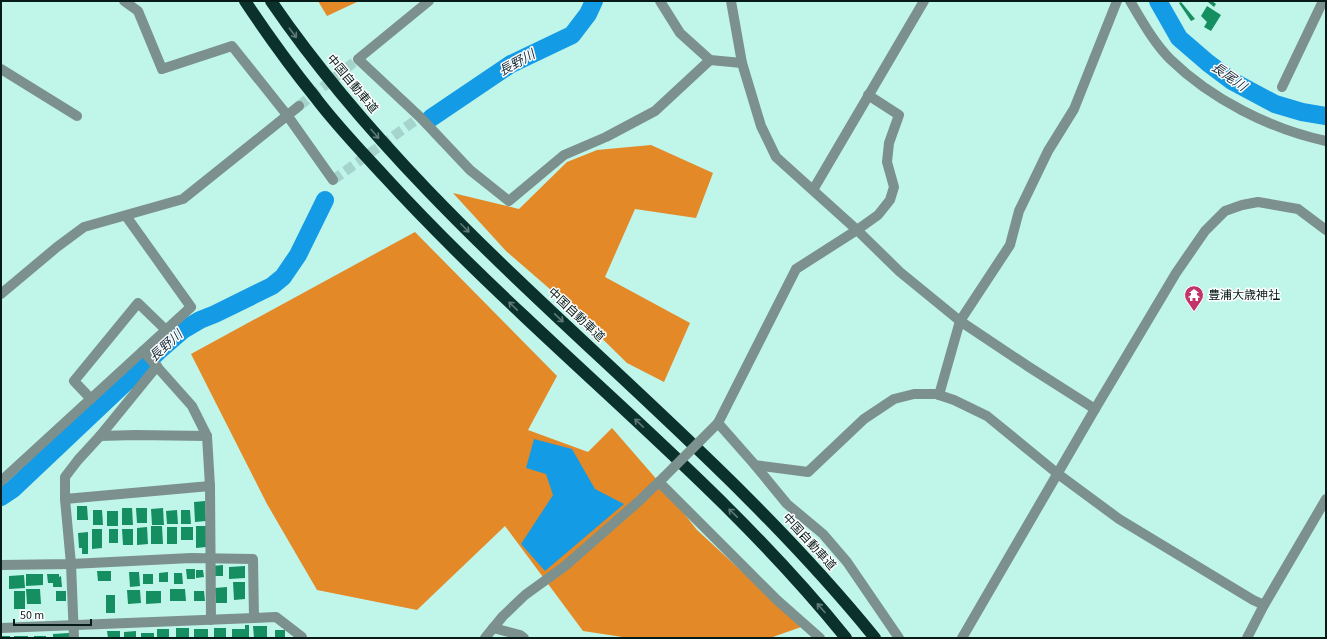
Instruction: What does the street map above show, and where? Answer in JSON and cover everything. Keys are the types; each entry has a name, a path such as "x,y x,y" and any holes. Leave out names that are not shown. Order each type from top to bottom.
{"highway":[{"path":"245,1 274,44 316,99 402,196 456,251 650,433 746,526 796,580 846,638"},
{"name":"中国自動車道","path":"271,1 291,30 333,84 417,180 477,240 660,412 761,510 811,563 875,638"}],"street":[{"path":"124,1 138,11 162,69 232,46 287,115 332,180"},
{"path":"429,1 358,58 420,117 470,170 510,201 564,155 606,137 655,111 710,60"},
{"path":"660,1 680,33 710,60 742,63"},
{"path":"731,1 742,63 761,126 776,157 857,230 900,272 960,321 1095,409"},
{"path":"813,190 924,1"},
{"path":"1130,1 1151,35 1169,58 1194,80 1229,104 1263,120 1299,134 1326,141"},
{"path":"1282,87 1323,1"},
{"path":"940,395 960,321 1010,245 1019,211 1048,151 1074,109 1115,2"},
{"path":"1,69 77,116"},
{"path":"485,638 503,616 525,595 565,566 638,502 718,423 796,269 878,215 890,200 894,187 887,162 889,143 899,115 868,95"},
{"path":"1,294 57,247 84,227 183,199 299,106"},
{"path":"962,638 1176,273 1205,231 1225,211 1242,205 1258,202 1298,209 1326,230"},
{"path":"1,481 191,307 126,216"},
{"path":"91,399 74,381 138,303 166,330"},
{"path":"143,351 192,406 207,436 210,486 211,620"},
{"path":"74,638 71,564 65,499 65,477 157,366"},
{"path":"755,465 808,472 864,419 894,399 914,394 940,395 987,416 1058,474 1119,519 1253,600 1264,605"},
{"path":"718,423 787,504 823,534 847,562 899,638"},
{"path":"100,436 207,436"},
{"path":"662,479 777,600 820,638"},
{"path":"65,499 210,486"},
{"path":"1247,638 1264,605 1326,498"},
{"path":"1,565 71,564 191,558 253,559 254,618"},
{"path":"1,628 276,617 302,638"},
{"path":"493,628 520,635 524,638"}],"shaded area":[{"path":"318,1 359,1 327,16"},
{"path":"651,145 713,173 696,218 635,209 605,277 690,323 664,382 627,363 566,303 506,251 453,193 519,209 567,162 597,150"},
{"path":"415,232 557,376 528,430 588,452 612,428 659,482 697,530 804,626 770,638 629,638 583,631 505,526 417,610 317,590 267,504 191,354"}],"water":[{"path":"534,439 572,449 595,489 624,504 545,571 521,544 553,495 546,474 526,468"}],"building":[{"path":"1209,1 1216,4 1214,7 1208,2"},
{"path":"1181,2 1195,19 1191,21 1179,3"},
{"path":"1207,6 1221,15 1211,31 1204,27 1207,22 1201,16"},
{"path":"205,501 206,521 195,522 194,502"},
{"path":"77,506 87,506 88,520 77,520"},
{"path":"122,508 132,508 133,525 122,525"},
{"path":"136,508 147,508 147,523 137,523"},
{"path":"163,508 164,525 152,525 151,509"},
{"path":"93,510 102,510 103,525 93,525"},
{"path":"177,510 178,524 167,524 166,511"},
{"path":"181,510 190,510 191,524 181,524"},
{"path":"107,511 118,511 118,526 107,526"},
{"path":"151,526 162,526 163,544 151,544"},
{"path":"196,526 206,526 206,547 196,548"},
{"path":"147,527 148,544 137,545 137,528"},
{"path":"167,527 177,527 177,544 167,544"},
{"path":"181,527 193,527 193,540 181,540"},
{"path":"92,529 102,529 102,548 92,549"},
{"path":"109,529 118,529 118,543 109,543"},
{"path":"122,529 133,529 133,545 123,545"},
{"path":"88,532 88,554 82,554 82,548 79,548 78,533"},
{"path":"223,565 223,576 213,576 212,566"},
{"path":"245,566 245,578 229,579 229,567"},
{"path":"186,569 195,569 195,579 187,579"},
{"path":"196,570 203,570 204,577 196,578"},
{"path":"97,571 111,571 111,581 98,581"},
{"path":"129,572 139,572 140,586 130,587"},
{"path":"168,572 168,582 159,582 159,573"},
{"path":"174,573 182,573 183,584 174,584"},
{"path":"26,574 43,574 43,585 26,586"},
{"path":"47,574 59,574 59,577 61,576 62,587 53,587 53,583 48,583"},
{"path":"143,574 153,574 153,584 143,584"},
{"path":"24,575 25,588 9,589 9,576"},
{"path":"233,582 245,582 245,599 234,600"},
{"path":"227,587 227,603 216,603 215,588"},
{"path":"26,589 40,589 41,604 27,604"},
{"path":"170,589 185,589 186,601 170,601"},
{"path":"127,590 140,590 141,603 128,604"},
{"path":"14,591 25,591 25,609 14,609"},
{"path":"56,591 66,591 66,601 56,601"},
{"path":"146,591 161,591 161,603 146,604"},
{"path":"194,591 204,591 205,601 194,601"},
{"path":"106,595 115,595 115,613 106,613"},
{"path":"245,625 249,625 249,638 232,638 232,629 245,629"},
{"path":"253,626 267,626 267,638 254,638"},
{"path":"176,628 189,628 189,638 176,638"},
{"path":"214,628 226,628 226,638 214,638"},
{"path":"157,629 169,629 169,638 157,638"},
{"path":"194,629 208,629 208,638 194,638"},
{"path":"275,630 285,630 285,638 275,638"},
{"path":"107,631 120,631 120,638 108,638"},
{"path":"136,631 136,638 124,638 124,632"},
{"path":"69,633 69,638 53,638 53,634"},
{"path":"141,633 154,633 154,638 141,638"},
{"path":"1,636 10,636 10,638 1,638"},
{"path":"14,636 28,636 28,638 14,638"},
{"path":"34,636 46,636 46,638 34,638"}],"waterway":[{"name":"長野川","path":"431,118 511,64 572,35 588,14 594,1"},
{"name":"長尾川","path":"1158,1 1179,38 1232,81 1275,104 1302,112 1326,116"},
{"name":"長野川","path":"1,497 13,489 183,330 200,320 272,286 283,277 298,255 325,200"}],"tunnel":[{"path":"299,106 358,59"},
{"path":"333,180 420,117"}],"place":[{"name":"豊浦大歳神社","path":"1194,312"}]}
